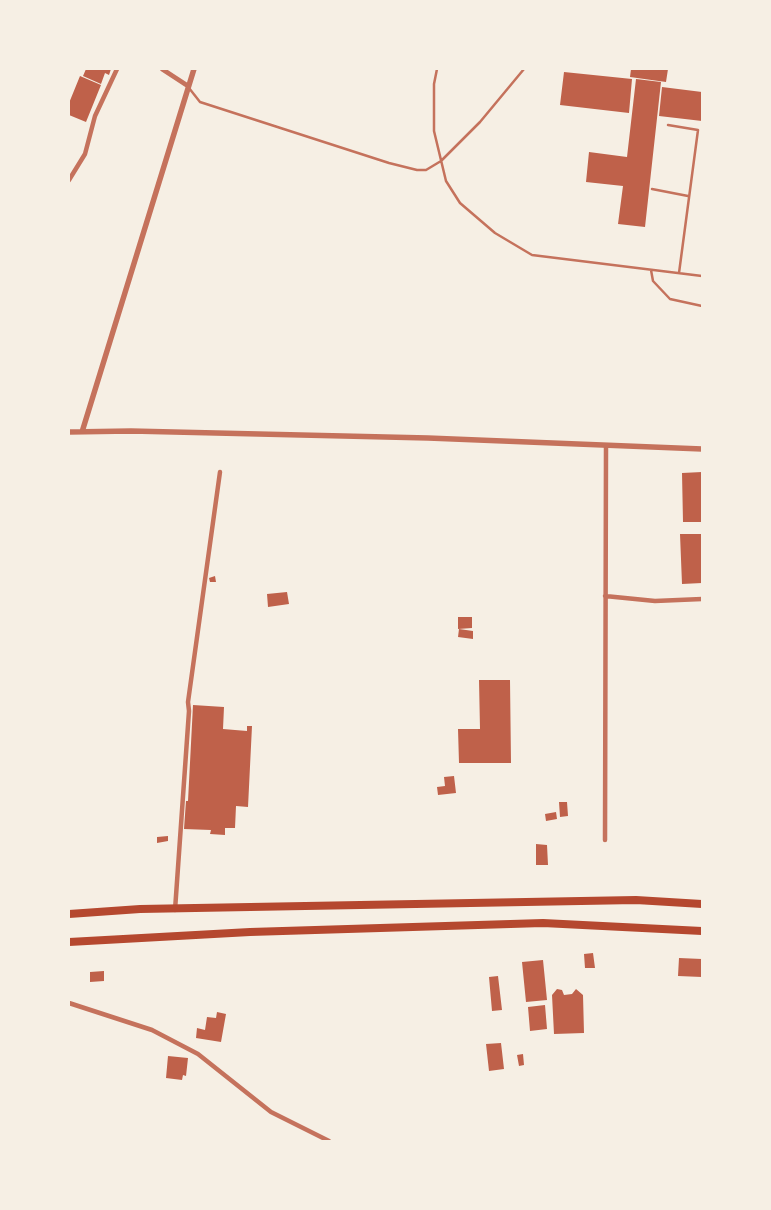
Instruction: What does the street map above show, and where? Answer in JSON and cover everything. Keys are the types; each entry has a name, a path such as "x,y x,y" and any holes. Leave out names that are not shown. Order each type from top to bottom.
{"highway":[{"path":"69,914 636,900 702,904"},
{"path":"69,942 250,932 543,923 702,931"}],"street":[{"path":"69,180 85,154 95,116 117,69"},
{"path":"162,69 188,86"},
{"path":"82,432 194,69"},
{"path":"69,432 131,431 428,438 702,449"},
{"path":"605,840 604,596 606,446"},
{"path":"175,910 190,711 188,702 220,472"},
{"path":"604,596 655,601 702,599"},
{"path":"69,1003 152,1030 198,1054 271,1112 329,1141"}],"lane":[{"path":"437,69 434,84 434,131 446,181 460,203 495,234 532,255 702,276"},
{"path":"188,86 200,102 389,163 417,170 426,170 441,161 480,122 524,69"},
{"path":"668,125 698,130 678,273"},
{"path":"652,190 688,196"},
{"path":"651,269 653,281 670,299 702,306"}],"building":[{"path":"86,69 111,69 109,75 105,73 101,84 83,76"},
{"path":"631,69 668,69 666,82 630,77"},
{"path":"564,72 632,79 629,113 560,105"},
{"path":"80,76 101,85 86,122 69,115 69,103"},
{"path":"636,79 661,82 645,227 618,224 623,186 586,182 589,152 627,157"},
{"path":"662,87 702,92 702,121 659,116"},
{"path":"702,472 702,522 683,522 682,473"},
{"path":"680,534 702,534 702,583 682,584"},
{"path":"215,576 216,582 210,582 209,578"},
{"path":"287,592 289,604 268,607 267,594"},
{"path":"458,617 472,617 472,628 458,629"},
{"path":"459,629 473,631 473,639 458,637"},
{"path":"479,680 510,680 511,763 459,763 458,729 480,729"},
{"path":"193,705 224,707 223,729 247,731 247,726 252,726 248,807 236,806 235,828 225,828 225,835 210,834 211,830 184,829 186,801 188,801"},
{"path":"454,776 456,793 438,795 437,787 445,786 444,777"},
{"path":"559,802 567,802 568,816 560,817"},
{"path":"556,812 557,819 546,821 545,814"},
{"path":"168,836 168,841 157,843 157,837"},
{"path":"536,844 547,845 548,865 536,865"},
{"path":"593,953 595,968 585,968 584,954"},
{"path":"679,958 702,959 702,977 678,976"},
{"path":"543,960 547,1000 526,1002 522,962"},
{"path":"104,971 104,981 90,982 90,972"},
{"path":"498,976 502,1010 492,1011 489,977"},
{"path":"557,989 562,990 564,995 572,994 576,989 583,995 584,1033 554,1034 552,995"},
{"path":"545,1005 547,1029 530,1031 528,1007"},
{"path":"217,1012 226,1014 221,1042 196,1038 197,1028 205,1030 207,1017 216,1018"},
{"path":"501,1043 504,1069 489,1071 486,1044"},
{"path":"523,1054 524,1065 519,1066 517,1055"},
{"path":"168,1056 188,1058 186,1076 183,1075 182,1080 166,1078"}]}
